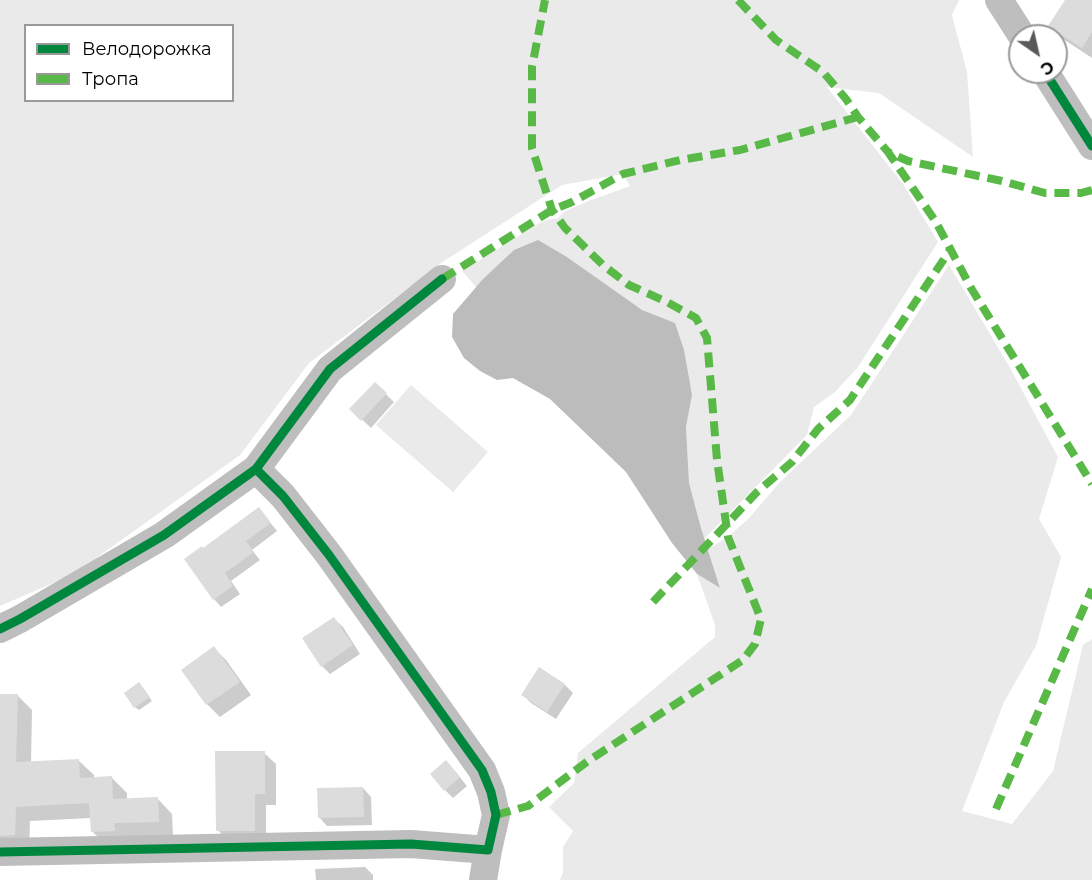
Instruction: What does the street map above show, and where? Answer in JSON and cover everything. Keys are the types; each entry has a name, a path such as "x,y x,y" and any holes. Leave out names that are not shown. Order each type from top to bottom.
{"street":[{"path":"999,0 1014,24"},
{"path":"1053,84 1092,146"},
{"path":"0,629 164,535 256,469 330,369 442,279"},
{"path":"256,469 283,496 329,555 482,770 491,792 496,815 483,880"},
{"path":"0,852 411,844 488,850"}],"shaded area":[{"path":"0,0 959,0 952,15 967,72 973,157 879,93 827,87 903,184 938,242 858,367 835,392 814,407 807,435 704,539 689,483 686,427 692,395 675,323 642,311 567,257 514,250 476,287 462,271 543,221 558,218 564,212 586,202 630,186 623,174 562,185 444,261 309,363 240,455 74,574 0,606"},
{"path":"538,240 567,257 642,310 675,323 684,350 692,395 686,427 689,483 720,588 697,574 672,543 626,472 550,399 513,378 497,380 480,371 464,358 452,337 453,314 483,279 514,250"},
{"path":"949,265 1009,366 1058,457 1039,519 1061,557 1036,646 1004,702 962,811 1012,824 1053,771 1083,645 1092,639 1092,880 560,880 563,872 563,847 573,831 549,807 574,783 578,753 715,637 715,625 697,574 720,588 708,549 728,537 749,518 780,482 851,415"},
{"path":"411,385 488,452 453,492 376,425"}],"building":[{"path":"1065,0 1092,0 1092,32 1082,48 1068,39 1068,24 1049,24"},
{"path":"375,382 387,393 361,421 349,409"},
{"path":"259,507 271,523 246,541 254,552 225,573 233,586 213,600 184,559"},
{"path":"334,617 353,645 321,667 302,638"},
{"path":"214,646 240,682 206,705 181,670"},
{"path":"539,667 565,684 547,712 521,695"},
{"path":"139,682 150,697 134,708 124,693"},
{"path":"0,694 18,694 16,762 79,759 80,778 112,776 113,799 158,797 159,822 114,823 115,831 91,832 89,803 16,807 15,835 0,836"},
{"path":"215,751 265,751 265,794 255,794 255,831 216,831"},
{"path":"446,760 460,777 444,791 430,774"},
{"path":"363,787 364,817 318,818 317,788"}],"marked path":[{"path":"496,815 528,806 588,761 743,660 755,644 761,619 728,537 717,460 707,338 696,318 629,285 603,265 565,228 552,210 532,148 532,67 545,0"},
{"path":"738,0 776,40 823,72 888,152"},
{"path":"442,279 552,210 572,202 623,174 680,160 740,150 858,117"},
{"path":"1092,190 1081,193 1045,193 1002,181 908,161 888,152 936,222 971,288 1092,484"},
{"path":"653,602 757,492 792,462 818,429 850,400 950,250"},
{"path":"996,809 1092,589"}],"cycle path":[{"path":"1053,84 1092,146"},
{"path":"0,629 164,535 256,469 330,369 442,279"},
{"path":"0,852 411,844 488,850 496,815 491,792 482,770 329,555 283,496 256,469"}]}
